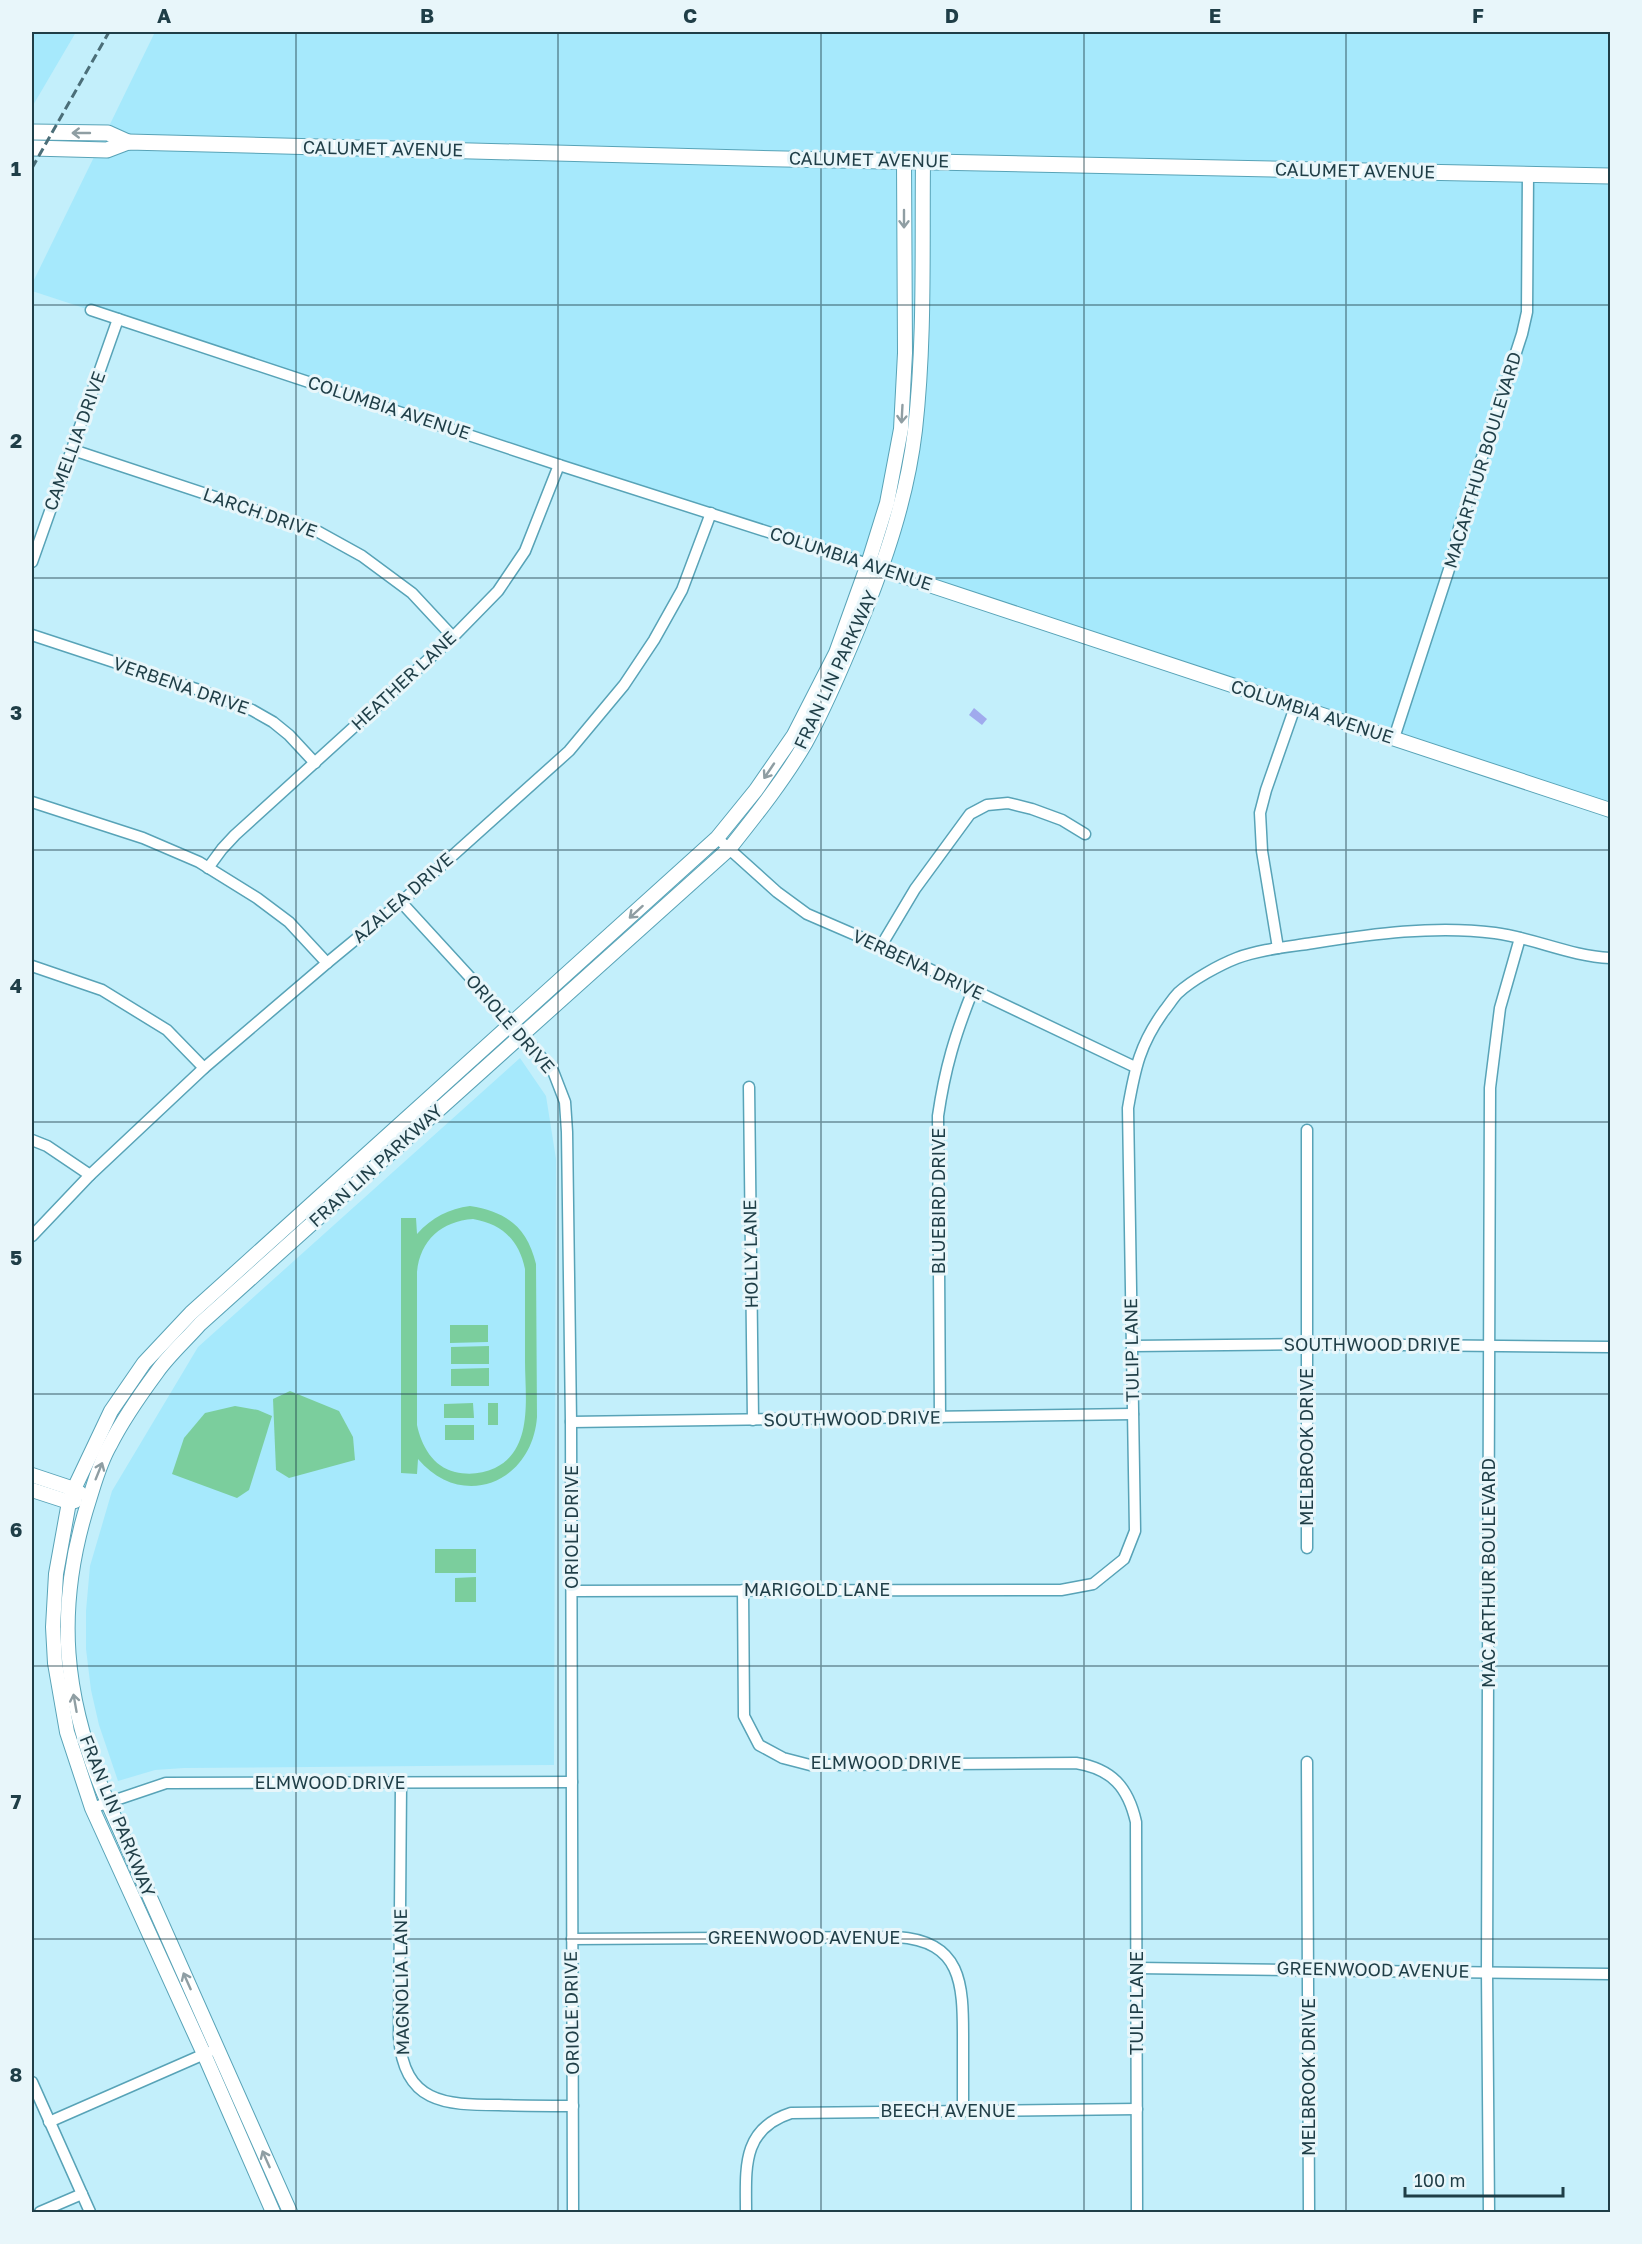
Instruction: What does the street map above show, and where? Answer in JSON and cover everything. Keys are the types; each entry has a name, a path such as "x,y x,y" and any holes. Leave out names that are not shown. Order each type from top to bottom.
{"main road":[{"name":"CALUMET AVENUE","path":"32,132 108,133 128,142"},
{"name":"CALUMET AVENUE","path":"32,148 107,150 128,142 1611,176"}],"street":[{"name":"FRAN LIN PARKWAY","path":"290,2212 92,1808 67,1732 55,1663 54,1600 56,1574 71,1495 111,1411 144,1363 191,1313 717,838 756,790 794,735 836,653 887,503 901,429 905,353 904,161"},
{"name":"FRAN LIN PARKWAY","path":"273,2212 210,2051 89,1756 81,1729 71,1680 68,1646 70,1576 81,1524 109,1446 125,1418 158,1370 200,1324 729,849 767,801 806,741 846,659 882,569 902,506 915,431 921,354 923,161"},
{"name":"MACARTHUR BOULEVARD","path":"1394,738 1522,334 1527,312 1528,174"},
{"name":"COLUMBIA AVENUE","path":"91,310 1611,810"},
{"name":"CAMELLIA DRIVE","path":"32,562 118,319"},
{"name":"LARCH DRIVE","path":"73,450 315,530 362,556 412,593 453,637"},
{"name":"HEATHER LANE","path":"208,868 227,842 453,637 498,591 525,551 559,465"},
{"name":"AZALEA DRIVE","path":"32,1236 90,1175 204,1068 401,902 569,750 624,685 654,640 682,590 711,513"},
{"name":"VERBENA DRIVE","path":"32,635 199,690 252,710 273,722 289,735 315,763"},
{"path":"1278,948 1262,851 1260,813 1295,707"},
{"path":"32,802 143,838 208,868 258,898 289,922 327,963"},
{"path":"881,946 915,889 970,814 987,805 1008,803 1062,820 1085,834"},
{"name":"VERBENA DRIVE","path":"717,838 777,892 807,914 881,946 1135,1067"},
{"name":"ORIOLE DRIVE","path":"401,902 553,1071 565,1102 571,1422 573,2212"},
{"name":"TULIP LANE","path":"1061,1590 1093,1584 1124,1559 1135,1531 1128,1108 1135,1067 1149,1031 1178,993 1229,962 1278,948 1370,934 1414,931 1494,933 1551,948 1611,958"},
{"name":"MAC ARTHUR BOULEVARD","path":"1489,2212 1487,1971 1490,1655 1490,1088 1500,1008 1520,938"},
{"path":"32,966 102,990 166,1030 204,1068"},
{"name":"BLUEBIRD DRIVE","path":"940,1418 938,1116 944,1077 954,1037 973,990"},
{"name":"HOLLY LANE","path":"749,1087 753,1420"},
{"name":"MELBROOK DRIVE","path":"1307,1130 1307,1548"},
{"path":"32,1140 47,1146 90,1175"},
{"name":"SOUTHWOOD DRIVE","path":"1133,1346 1306,1344 1611,1347"},
{"name":"SOUTHWOOD DRIVE","path":"571,1422 1133,1414"},
{"path":"32,1474 71,1495"},
{"path":"32,1490 71,1495 89,1500"},
{"name":"ELMWOOD DRIVE","path":"743,1590 744,1716 759,1745 783,1758 810,1765 1076,1763 1092,1766 1105,1773 1117,1781 1128,1795"},
{"name":"MARIGOLD LANE","path":"572,1591 1061,1590"},
{"name":"MELBROOK DRIVE","path":"1307,1762 1309,2212"},
{"name":"ELMWOOD DRIVE","path":"92,1808 165,1783 572,1782"},
{"name":"MAGNOLIA LANE","path":"401,1784 399,2037 408,2075 427,2094 438,2100 460,2105 573,2106"},
{"name":"TULIP LANE","path":"1128,1795 1136,1822 1137,2212"},
{"name":"GREENWOOD AVENUE","path":"572,1938 897,1938 918,1940 929,1944 942,1953 951,1964 963,1992 963,2110"},
{"name":"GREENWOOD AVENUE","path":"1136,1968 1611,1974"},
{"path":"49,2122 210,2051"},
{"path":"32,2082 90,2212"},
{"name":"BEECH AVENUE","path":"746,2212 747,2155 755,2139 780,2117 802,2112 1137,2109"},
{"path":"40,2212 82,2194"}],"shaded area":[{"path":"32,32 76,32 32,107"},
{"path":"155,32 1610,32 1610,807 32,291 32,284"},
{"path":"974,708 987,719 982,725 969,715"},
{"path":"520,1058 546,1096 556,1159 554,1765 184,1768 155,1770 118,1781 99,1725 91,1690 86,1649 86,1611 90,1566 112,1491 198,1347"}],"green space":[{"path":"470,1206 495,1212 514,1223 527,1240 536,1264 537,1417 532,1440 522,1459 509,1473 492,1482 474,1486 454,1484 436,1475 418,1459 417,1474 401,1473 401,1218 416,1218 417,1234 435,1218","holes":["473,1219 501,1229 508,1235 514,1242 525,1269 525,1421 516,1448 507,1459 490,1470 465,1473 447,1469 434,1460 425,1447 417,1425 417,1272 423,1250 434,1234 442,1228 462,1221"]},
{"path":"450,1325 488,1325 488,1342 450,1343"},
{"path":"489,1346 489,1364 451,1364 451,1347"},
{"path":"489,1368 489,1386 451,1386 451,1369"},
{"path":"290,1391 339,1411 353,1437 355,1460 289,1478 276,1470 273,1399"},
{"path":"473,1403 474,1418 444,1418 444,1404"},
{"path":"488,1403 498,1403 498,1425 488,1425"},
{"path":"235,1406 258,1410 272,1416 249,1490 237,1498 172,1474 184,1438 205,1413"},
{"path":"445,1425 474,1425 474,1440 445,1440"},
{"path":"435,1549 476,1549 476,1573 435,1573"},
{"path":"476,1577 476,1602 455,1602 455,1578"}],"railway":[{"path":"32,168 109,32"}]}
